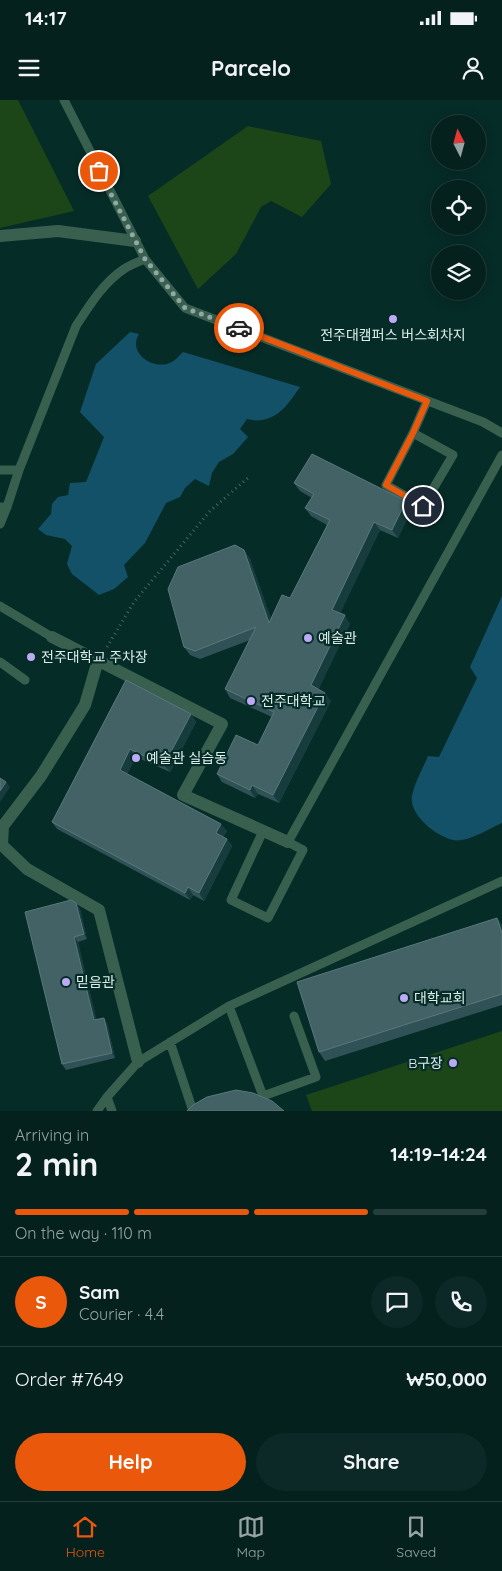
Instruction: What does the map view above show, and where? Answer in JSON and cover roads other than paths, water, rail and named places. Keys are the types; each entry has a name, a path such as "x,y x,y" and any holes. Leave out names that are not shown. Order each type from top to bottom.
{"street":[{"path":"0,236 58,231 135,241"},
{"path":"52,637 222,724 183,795 288,842"},
{"path":"98,660 85,705 40,776 3,826 2,845 27,869 99,910 138,1062"}],"lane":[{"path":"64,100 145,259 185,308 483,422 502,433"},
{"path":"0,524 4,507 76,326 106,286 123,270 145,259"},
{"path":"413,433 453,456 423,506 386,485 427,401"},
{"path":"263,831 231,900 268,918 303,850 288,842 502,455"},
{"path":"0,470 20,470"},
{"path":"0,606 52,637"},
{"path":"0,662 25,680"},
{"path":"97,1111 138,1062 229,1006 502,881"},
{"path":"229,1006 263,1096 316,1077 294,1016"},
{"path":"170,1042 193,1111"},
{"path":"107,1097 112,1111"}],"water":[{"path":"130,332 139,334 136,347 143,357 154,364 167,364 183,352 300,387 293,398 275,416 260,420 247,419 240,429 248,437 233,454 219,462 212,473 209,486 195,479 185,488 180,497 166,503 145,543 124,565 128,577 114,589 99,595 72,574 67,564 72,546 65,539 46,535 38,529 51,514 52,504 58,497 68,495 70,483 86,482 104,437 80,412 96,364"},
{"path":"502,596 502,823 472,837 455,840 437,833 421,820 412,804 412,796 428,756 439,757 477,678 470,667"}],"place":[{"name":"전주대캠퍼스 버스회차지","path":"393,319"},
{"name":"예술관","path":"308,638"},
{"name":"전주대학교 주차장","path":"31,657"},
{"name":"전주대학교","path":"251,701"},
{"name":"예술관 실습동","path":"136,758"},
{"name":"믿음관","path":"66,982"},
{"name":"대학교회","path":"404,998"},
{"name":"B구장","path":"453,1063"}]}
